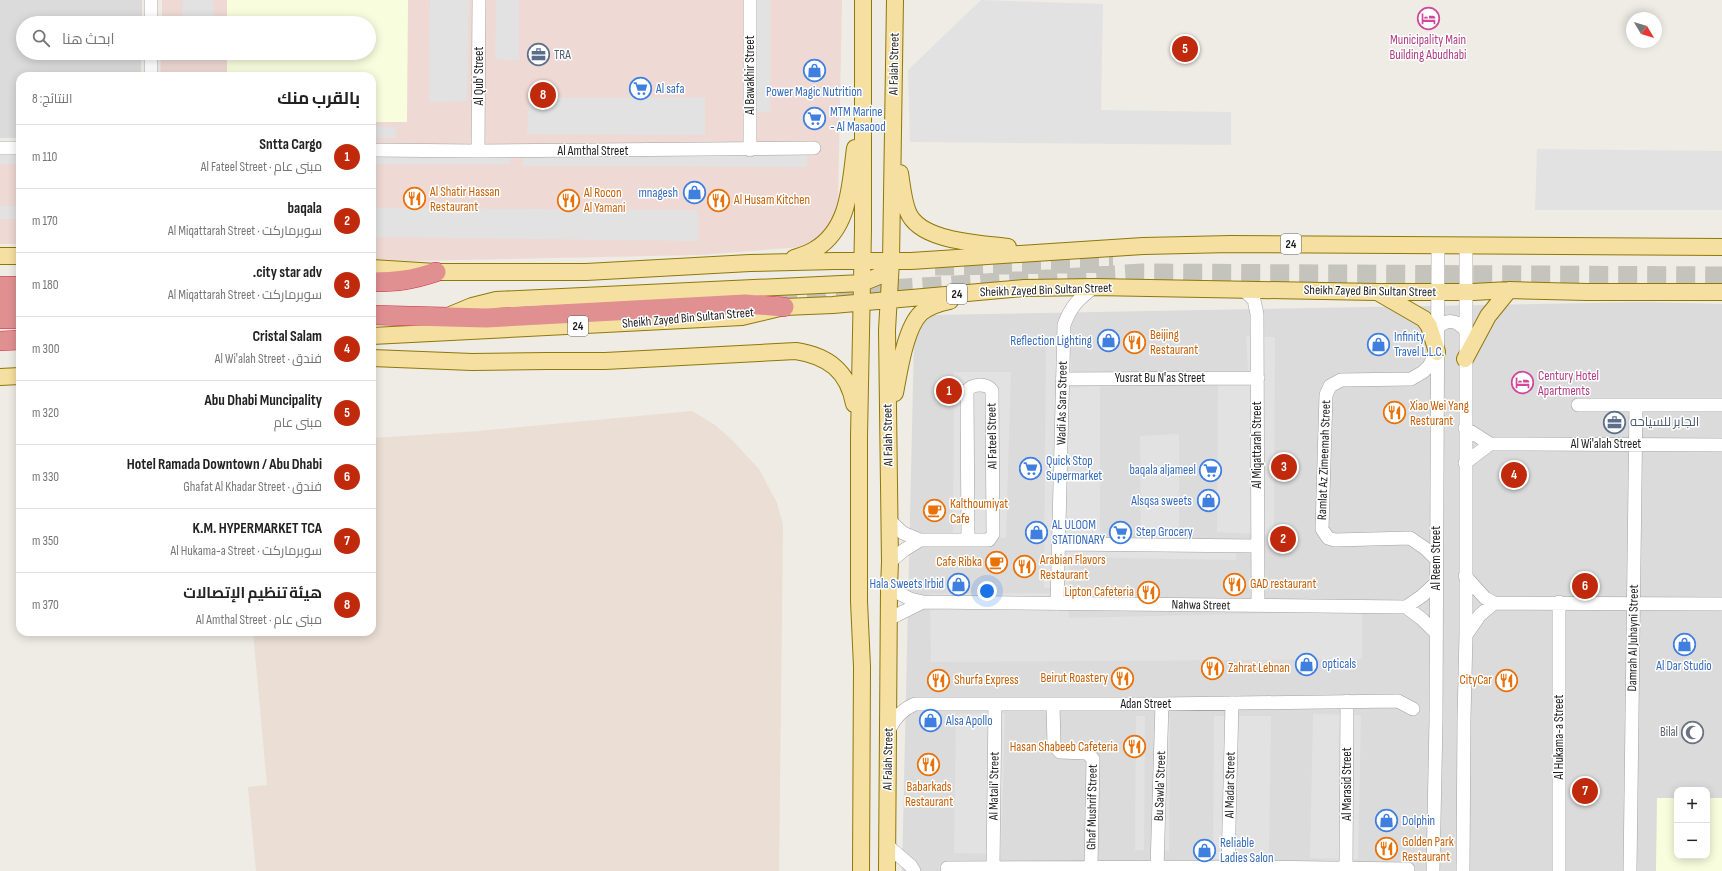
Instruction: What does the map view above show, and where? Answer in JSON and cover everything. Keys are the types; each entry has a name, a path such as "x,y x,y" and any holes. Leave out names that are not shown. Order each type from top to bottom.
{"highway":[{"path":"376,282 402,282 436,272"},
{"path":"0,286 16,286"},
{"path":"0,304 16,304"},
{"path":"376,315 486,318 744,304 784,307"},
{"path":"0,319 16,319"},
{"path":"0,340 16,340"}],"main road":[{"name":"Al Falah Street","path":"862,0 862,283 859,437 859,601 862,667 862,871"},
{"name":"Al Falah Street","path":"887,871 889,730 888,588 890,562 890,521 887,330 892,261 895,0"},
{"path":"782,262 813,251 834,233 840,223 849,192 863,85"},
{"path":"893,133 908,212 917,226 945,237 1035,252"},
{"name":"24","path":"376,268 436,272 586,272 782,262 892,261 1143,246 1223,244 1722,247"},
{"path":"0,256 16,256"},
{"path":"448,316 472,306 496,300 862,283 879,276 892,261"},
{"name":"Sheikh Zayed Bin Sultan Street","path":"376,336 742,317 784,307 825,306 1024,288 1094,286 1378,292 1466,292 1509,290 1587,292 1722,292"},
{"path":"888,432 902,357 912,330 920,314 930,307 940,303 1024,288"},
{"path":"1466,359 1488,316 1509,290"},
{"path":"1378,292 1424,319 1429,326 1437,352"},
{"path":"376,358 472,362 605,362 796,351 817,356 828,362 841,373 848,384 853,398 859,437"},
{"path":"0,377 16,376"}],"street":[{"path":"151,16 152,0"},
{"name":"Al Qub' Street","path":"478,151 479,0"},
{"name":"Al Bawakhir Street","path":"750,0 750,150"},
{"path":"151,60 151,72"},
{"path":"0,148 16,148"},
{"name":"Al Amthal Street","path":"376,150 750,150 814,148"},
{"name":"Al Reem Street","path":"1433,871 1438,246"},
{"path":"1463,871 1466,635 1466,246"},
{"name":"Wadi As Sara Street","path":"1057,604 1064,324 1075,302 1094,286"},
{"name":"Al Miqattarah Street","path":"1243,289 1252,296 1256,306 1258,378 1258,605"},
{"path":"1437,328 1447,321 1452,321 1458,323 1466,331"},
{"name":"Ramlat Az Zimeemah Street","path":"1436,559 1426,549 1410,538 1335,540 1328,538 1322,529 1326,395 1328,390 1333,383 1341,380 1411,379 1423,372 1429,366 1437,352"},
{"name":"Yusrat Bu N'as Street","path":"1062,379 1258,378"},
{"name":"Al Fateel Street","path":"890,521 903,533 920,540 968,540 989,540 993,534 992,391 986,386 972,386 967,392 968,540"},
{"path":"1578,405 1722,405"},
{"name":"Damrah Al Juhayni Street","path":"1630,871 1636,405"},
{"path":"1465,428 1490,444 1465,463"},
{"name":"Al Wi'alah Street","path":"1490,444 1722,445"},
{"path":"890,562 904,550 920,540"},
{"path":"1059,544 1090,543 1257,546"},
{"path":"1465,576 1485,598 1494,603 1559,602 1722,604"},
{"path":"1436,583 1422,596 1406,607 1422,619 1436,633"},
{"name":"Nahwa Street","path":"888,588 910,599 923,602 1406,607"},
{"name":"Nahwa Street","path":"889,619 923,602"},
{"name":"Al Hukama-a Street","path":"1558,871 1559,602"},
{"path":"1466,635 1480,615 1494,603"},
{"name":"Al Marasid Street","path":"1346,868 1348,701"},
{"name":"Adan Street","path":"889,730 896,716 915,704 1054,705 1398,701 1413,709"},
{"name":"Al Madar Street","path":"1228,867 1232,703"},
{"name":"Al Matali' Street","path":"993,868 995,704"},
{"name":"Bu Sawla' Street","path":"1158,868 1162,704"},
{"name":"Ghaf Mushrif Street","path":"1054,705 1054,745 1056,749 1060,752 1087,753 1093,759 1091,868"},
{"path":"888,846 914,871"},
{"path":"947,868 1228,867 1408,869"}],"shaded area":[{"path":"0,0 142,0 142,16 16,16 16,60 141,60 141,72 16,72 16,138 0,138"},
{"path":"162,0 842,0 838,201 836,214 831,223 816,240 802,247 698,255 410,261 376,259 376,72 160,72 161,60 376,60 376,16 162,16"},
{"path":"183,0 213,0 214,16 182,16"},
{"path":"227,0 408,0 407,122 376,122 376,72 227,72 227,60 376,60 376,16 227,16"},
{"path":"430,0 469,0 467,101 429,102"},
{"path":"496,0 519,0 519,60 495,59"},
{"path":"757,0 770,0 770,112 757,112"},
{"path":"981,0 1103,4 1101,110 1231,112 1231,145 910,142 908,70"},
{"path":"705,97 705,135 527,134 529,98"},
{"path":"376,126 396,127 395,138 376,138"},
{"path":"1537,149 1722,151 1722,210 1535,210"},
{"path":"0,152 16,152 16,164 0,164"},
{"path":"376,154 511,155 510,164 376,164"},
{"path":"807,154 807,167 523,166 523,155"},
{"path":"0,157 16,157 16,244 0,244"},
{"path":"0,206 16,206 16,219 0,219"},
{"path":"376,208 698,210 698,241 376,237"},
{"path":"1642,302 1722,304 1722,871 902,871 914,340 921,326 933,315"},
{"path":"1071,335 1071,388 1100,386 1100,538 1141,539 1140,436 1179,434 1179,540 1237,541 1236,560 1069,557 1069,588 1044,588 1046,337"},
{"path":"1246,336 1275,337 1274,535 1217,532 1218,385 1249,385"},
{"path":"954,372 1011,372 1006,538 953,536"},
{"path":"692,411 715,425 731,439 759,469 777,503 783,525 779,871 256,871 248,787 267,785 253,636 376,636 376,438 479,431"},
{"path":"1068,593 1069,618 1362,611 1362,659 931,662 930,594"},
{"path":"1005,713 1001,854 954,853 956,714"},
{"path":"1313,714 1361,715 1358,859 1310,858"},
{"path":"1136,716 1145,716 1144,850 1135,850"},
{"path":"1214,716 1271,716 1269,859 1213,859"},
{"path":"1162,717 1170,717 1169,851 1161,851"},
{"path":"1657,798 1674,798 1674,859 1710,859 1710,798 1722,798 1722,871 1656,871"}],"tunnel":[{"path":"935,266 1113,263"},
{"path":"749,298 1142,273 1722,276"}],"place":[{"name":"Municipality Main Building Abudhabi","path":"1428,18"},
{"name":"Abu Dhabi Muncipality","path":"1185,49"},
{"name":"TRA","path":"538,55"},
{"name":"Power Magic Nutrition","path":"814,70"},
{"name":"Al safa","path":"640,89"},
{"name":"هيئة تنظيم الإتصالات","path":"543,95"},
{"name":"MTM Marine - Al Masaood","path":"814,119"},
{"name":"mnagesh","path":"694,193"},
{"name":"Al Shatir Hassan Restaurant","path":"414,199"},
{"name":"Al Rocon Al Yamani","path":"569,200"},
{"name":"Al Husam Kitchen","path":"718,200"},
{"name":"Reflection Lighting","path":"1108,341"},
{"name":"Beijing Restaurant","path":"1135,342"},
{"name":"Infinity Travel L.L.C.","path":"1378,344"},
{"name":"Century Hotel Apartments","path":"1522,383"},
{"name":"Sntta Cargo","path":"949,391"},
{"name":"Xiao Wei Yang Resturant","path":"1394,413"},
{"name":"الجابر للسياحه","path":"1615,422"},
{"name":"city star adv.","path":"1284,467"},
{"name":"Quick Stop Supermarket","path":"1031,468"},
{"name":"baqala aljameel","path":"1211,470"},
{"name":"Cristal Salam","path":"1514,475"},
{"name":"Alsqsa sweets","path":"1208,501"},
{"name":"Kalthoumiyat Cafe","path":"935,511"},
{"name":"AL ULOOM STATIONARY","path":"1037,532"},
{"name":"Step Grocery","path":"1121,532"},
{"name":"baqala","path":"1283,539"},
{"name":"Cafe Ribka","path":"997,562"},
{"name":"Arabian Flavors Restaurant","path":"1025,567"},
{"name":"Hala Sweets Irbid","path":"959,584"},
{"name":"GAD restaurant","path":"1234,584"},
{"name":"Hotel Ramada Downtown / Abu Dhabi","path":"1585,586"},
{"name":"Lipton Cafeteria","path":"1149,592"},
{"name":"Al Dar Studio","path":"1684,644"},
{"name":"opticals","path":"1306,664"},
{"name":"Zahrat Lebnan","path":"1212,668"},
{"name":"Beirut Roastery","path":"1123,678"},
{"name":"Shurfa Express","path":"938,680"},
{"name":"CityCar","path":"1507,680"},
{"name":"Alsa Apollo","path":"931,721"},
{"name":"Bilal","path":"1693,732"},
{"name":"Hasan Shabeeb Cafeteria","path":"1134,747"},
{"name":"Babarkads Restaurant","path":"929,765"},
{"name":"K.M. HYPERMARKET TCA","path":"1585,791"},
{"name":"Dolphin","path":"1387,821"},
{"name":"Golden Park Restaurant","path":"1387,849"},
{"name":"Reliable Ladies Salon","path":"1205,850"}]}
